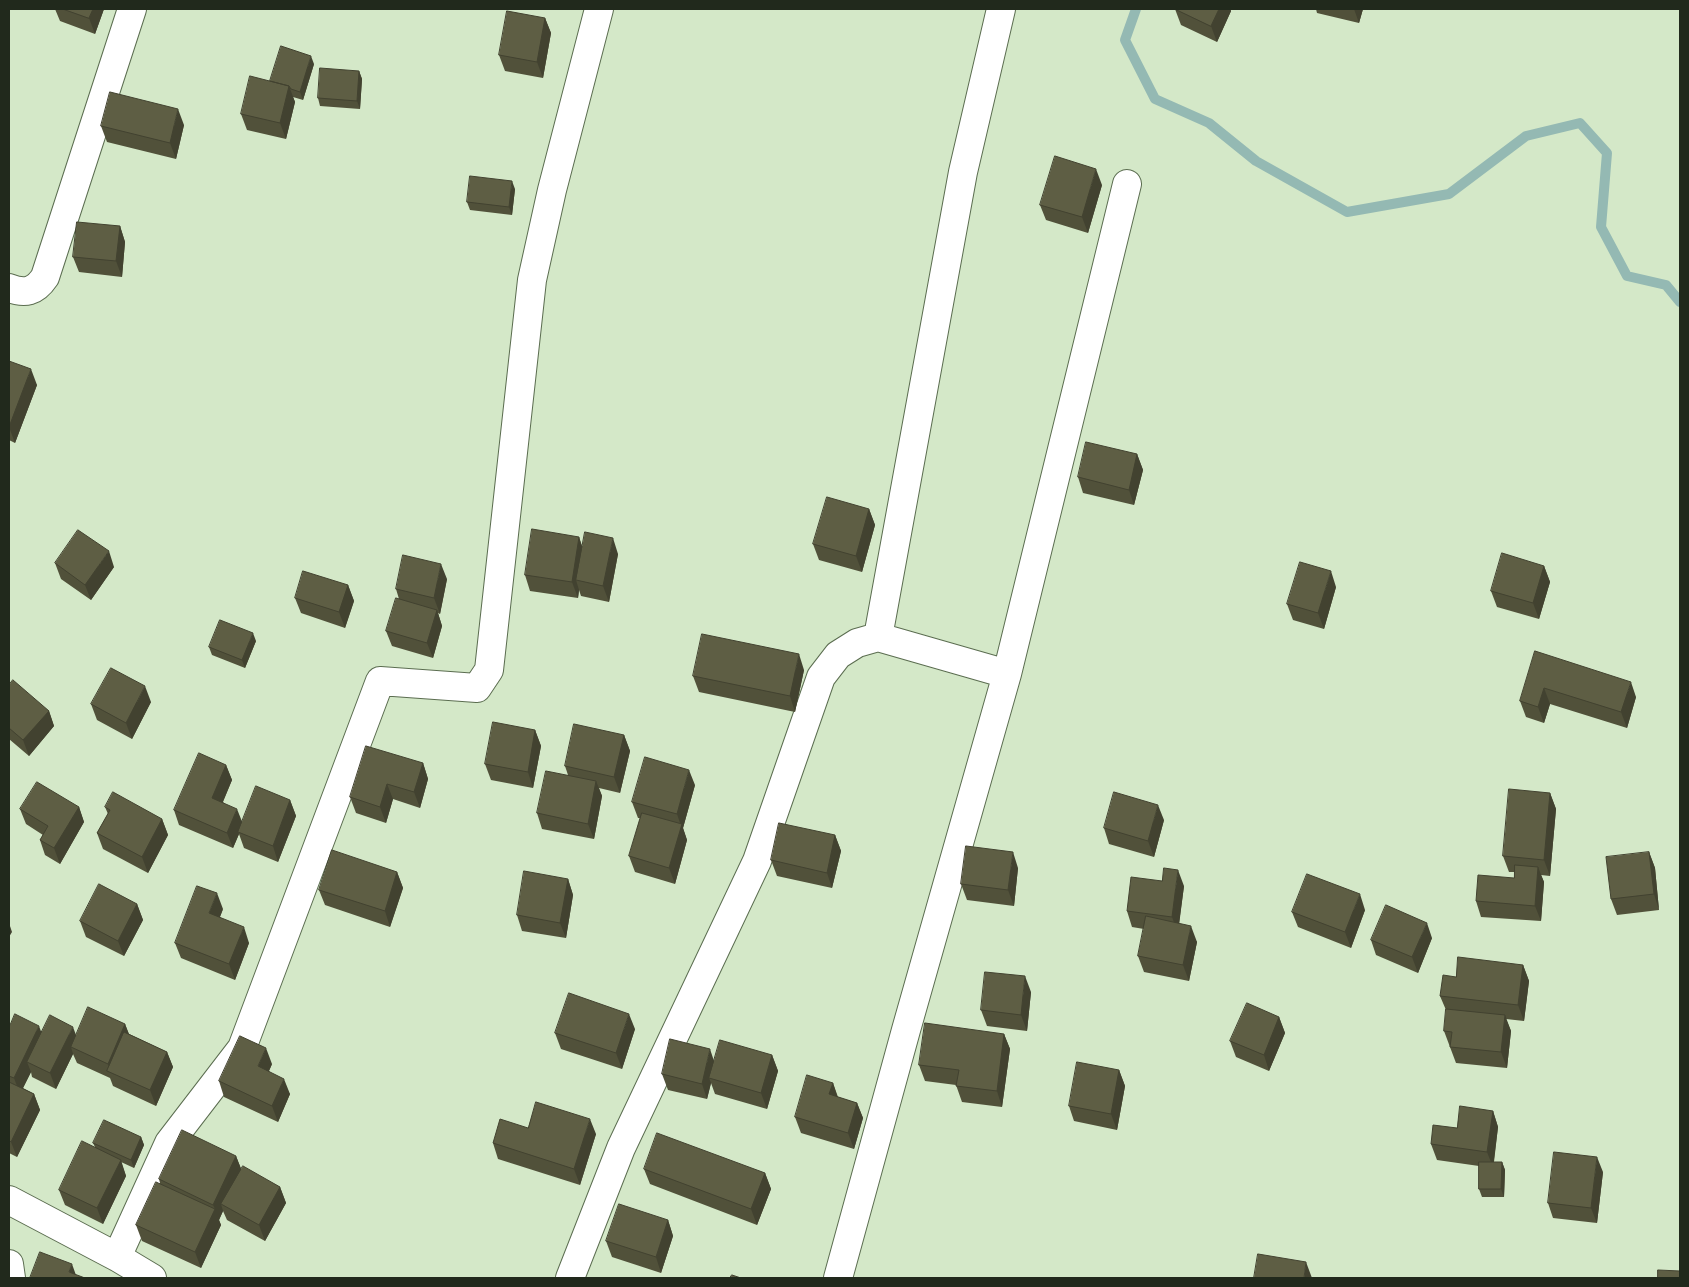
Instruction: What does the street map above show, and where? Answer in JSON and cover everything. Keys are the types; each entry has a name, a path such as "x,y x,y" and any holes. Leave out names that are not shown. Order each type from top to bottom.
{"street":[{"path":"9,288 22,291 33,290 45,277 132,9"},
{"path":"117,1257 169,1143 242,1048 380,681 477,688 489,670 532,280 552,190 599,9"},
{"path":"878,637 963,172 1001,9"},
{"path":"838,1278 1007,674 1127,184"},
{"path":"570,1278 621,1148 757,861 821,677 838,655 857,643 878,637 1007,674"},
{"path":"9,1200 117,1257 152,1278"},
{"path":"9,1264 12,1278"}],"building":[{"path":"63,9 93,9 89,18"},
{"path":"1175,9 1219,9 1211,26"},
{"path":"507,11 545,18 537,62 499,55"},
{"path":"281,46 311,56 300,92 291,89 289,86 270,81"},
{"path":"320,68 359,71 357,101 318,98"},
{"path":"250,76 289,86 280,123 241,114"},
{"path":"110,92 178,109 170,143 101,126"},
{"path":"1055,156 1096,169 1082,217 1040,205"},
{"path":"470,176 512,181 509,207 467,202"},
{"path":"77,222 120,226 116,261 73,257"},
{"path":"9,361 31,369 9,427"},
{"path":"1086,442 1137,454 1129,490 1078,477"},
{"path":"827,497 869,509 856,556 813,544"},
{"path":"532,529 579,537 572,582 525,575"},
{"path":"78,530 109,551 85,585 55,563"},
{"path":"585,532 613,538 603,586 576,580"},
{"path":"1502,553 1544,566 1533,603 1491,591"},
{"path":"403,555 441,564 434,598 396,589"},
{"path":"1300,562 1331,571 1318,613 1287,604"},
{"path":"303,571 348,585 339,612 295,598"},
{"path":"396,598 437,610 427,643 386,631"},
{"path":"220,620 253,633 242,660 209,647"},
{"path":"702,634 799,654 790,696 693,676"},
{"path":"1535,651 1631,682 1621,712 1544,688 1538,707 1520,701"},
{"path":"111,668 145,686 126,723 91,704"},
{"path":"13,680 49,711 23,740 9,728 9,685"},
{"path":"493,722 535,730 528,772 485,764"},
{"path":"574,724 624,735 614,777 565,766"},
{"path":"366,746 423,763 414,792 387,784 380,807 350,797"},
{"path":"199,753 226,765 212,798 237,809 227,833 174,810"},
{"path":"645,757 689,770 677,814 632,802"},
{"path":"546,771 596,781 588,824 537,813"},
{"path":"37,782 79,807 54,848 40,840 48,826 20,809"},
{"path":"256,786 290,800 273,846 238,832"},
{"path":"1509,789 1550,793 1544,860 1503,856"},
{"path":"113,792 162,819 142,857 97,833 110,810 105,807"},
{"path":"1114,792 1158,805 1148,841 1104,828"},
{"path":"642,813 682,824 669,868 629,856"},
{"path":"779,823 835,835 827,873 771,860"},
{"path":"966,846 1013,852 1008,890 961,884"},
{"path":"332,850 397,872 385,911 319,890"},
{"path":"1649,852 1654,894 1611,899 1606,857"},
{"path":"1515,865 1538,867 1535,906 1476,901 1478,875 1514,878"},
{"path":"1164,868 1178,870 1172,917 1127,911 1131,877 1162,881"},
{"path":"524,871 568,879 560,923 517,915"},
{"path":"1307,874 1360,894 1345,932 1292,912"},
{"path":"99,884 137,904 118,941 80,921"},
{"path":"197,886 217,893 209,913 244,927 229,964 175,943"},
{"path":"1386,905 1427,923 1412,957 1371,940"},
{"path":"1146,916 1191,926 1183,965 1138,956"},
{"path":"1458,957 1523,965 1518,1005 1440,996 1443,975 1456,977"},
{"path":"985,972 1025,976 1021,1015 981,1010"},
{"path":"569,993 629,1014 616,1053 555,1033"},
{"path":"1247,1003 1279,1017 1264,1055 1230,1041"},
{"path":"88,1007 125,1024 108,1064 71,1047"},
{"path":"1446,1009 1505,1015 1501,1052 1450,1047 1452,1032 1444,1031"},
{"path":"15,1014 39,1026 14,1078 9,1076 9,1028"},
{"path":"50,1015 73,1027 50,1073 27,1062"},
{"path":"925,1023 1004,1034 997,1091 956,1086 959,1070 919,1065"},
{"path":"124,1032 167,1052 150,1090 107,1071"},
{"path":"240,1036 266,1048 258,1066 284,1079 272,1106 219,1081"},
{"path":"670,1039 710,1049 702,1084 662,1074"},
{"path":"720,1040 772,1055 761,1093 709,1078"},
{"path":"1077,1062 1119,1070 1111,1114 1069,1106"},
{"path":"807,1075 833,1083 829,1094 857,1103 848,1133 795,1117"},
{"path":"9,1082 34,1094 11,1142 9,1140"},
{"path":"536,1102 590,1119 574,1169 493,1143 500,1119 528,1128"},
{"path":"1460,1106 1493,1111 1487,1152 1431,1144 1433,1125 1457,1128"},
{"path":"104,1120 141,1137 131,1160 93,1143"},
{"path":"182,1130 236,1156 213,1205 159,1179"},
{"path":"657,1133 765,1173 751,1209 644,1169"},
{"path":"82,1141 121,1160 97,1208 59,1190"},
{"path":"1554,1152 1597,1157 1591,1208 1548,1203"},
{"path":"1479,1162 1502,1162 1501,1189 1479,1189"},
{"path":"243,1166 280,1187 259,1225 221,1204"},
{"path":"156,1182 215,1209 195,1252 136,1225"},
{"path":"619,1204 668,1220 656,1257 606,1241"},
{"path":"40,1252 72,1264 69,1272 85,1278 30,1278"},
{"path":"1258,1254 1306,1262 1304,1278 1254,1278"},
{"path":"1658,1270 1680,1271 1680,1278 1658,1278"},
{"path":"732,1275 741,1278 730,1278"}],"waterway":[{"path":"1136,9 1125,40 1155,99 1209,123 1256,161 1347,212 1449,194 1526,136 1580,123 1607,153 1601,227 1627,276 1666,285 1680,302"}]}
